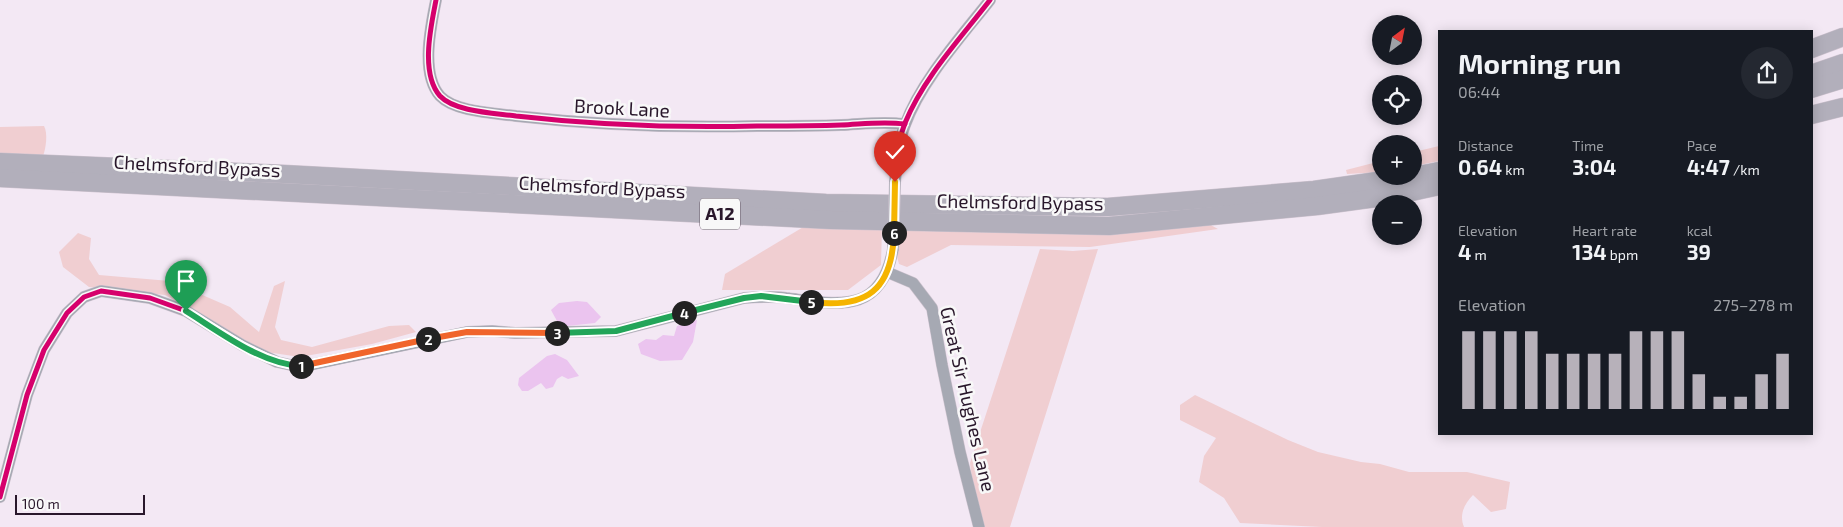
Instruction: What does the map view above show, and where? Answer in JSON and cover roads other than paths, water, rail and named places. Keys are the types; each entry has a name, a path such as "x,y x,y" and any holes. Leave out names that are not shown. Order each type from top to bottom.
{"highway":[{"path":"1813,48 1843,37"},
{"path":"1813,73 1843,63"},
{"path":"1813,88 1843,79"},
{"path":"1813,114 1843,107"},
{"name":"Chelmsford Bypass","path":"0,162 284,174 826,203 1093,207 1314,190 1372,182"},
{"name":"Chelmsford Bypass","path":"1422,174 1438,171"},
{"name":"Chelmsford Bypass","path":"0,178 831,220 1109,226 1317,206 1398,195 1438,186"}],"street":[{"name":"Brook Lane","path":"436,0 429,46 428,62 431,75 440,96 450,103 464,108 481,112 534,118 615,124 737,127 844,125 872,122 905,124"},
{"path":"0,497 27,395 44,350 67,313 84,298 100,291 150,298 186,311 242,345 276,362 300,366 467,332 616,331 744,298 761,296 829,304 848,304 862,299 882,282 891,262 894,249 895,182 905,124 926,82 990,0"},
{"name":"Great Sir Hughes Lane","path":"887,272 913,283 932,308 956,433 979,527"}]}
